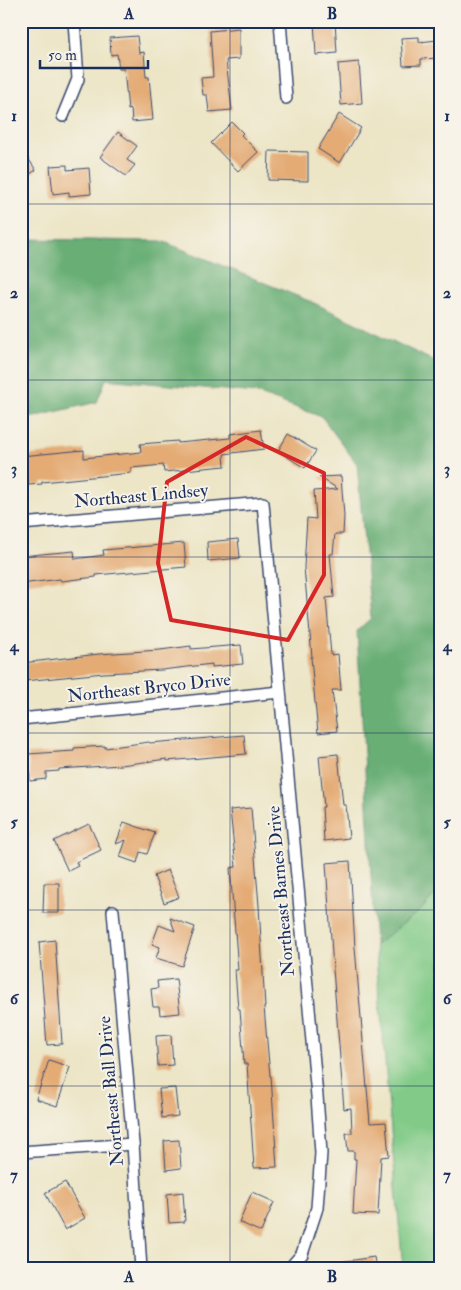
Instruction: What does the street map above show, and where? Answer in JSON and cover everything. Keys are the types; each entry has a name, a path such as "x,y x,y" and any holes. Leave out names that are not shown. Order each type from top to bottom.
{"street":[{"path":"64,116 78,79 74,21"},
{"path":"280,21 286,98"},
{"name":"Northeast Lindsey","path":"21,524 263,503"},
{"name":"Northeast Barnes Drive","path":"263,503 317,1096 320,1153 317,1208 302,1254 289,1269"},
{"name":"Northeast Bryco Drive","path":"21,719 280,692"},
{"name":"Northeast Ball Drive","path":"113,910 133,1144 141,1269"},
{"path":"21,1152 133,1144"}],"highlighted area":[{"path":"246,437 324,473 324,575 288,640 171,620 158,563 167,482"}],"green space":[{"path":"21,239 162,241 314,303 440,364 440,888 421,910 375,945 357,631 371,618 357,464 322,417 257,393 106,379 97,402 21,420"},
{"path":"440,888 440,1269 403,1269 375,945 421,910"}],"building":[{"path":"314,21 335,21 337,53 316,55"},
{"path":"239,28 239,59 226,60 232,110 209,112 207,95 203,95 201,78 213,77 210,31"},
{"path":"137,36 139,53 144,52 146,77 149,77 153,120 132,122 131,109 128,110 124,69 119,69 117,54 111,55 110,38"},
{"path":"419,37 419,42 438,40 439,58 421,59 421,65 403,66 401,38"},
{"path":"359,62 362,103 341,105 338,64"},
{"path":"339,114 361,128 340,163 318,149"},
{"path":"232,122 243,133 241,135 258,152 238,171 211,143"},
{"path":"118,132 137,146 127,160 135,165 126,176 100,157"},
{"path":"21,148 36,170 21,180"},
{"path":"269,151 308,152 308,181 268,180"},
{"path":"67,165 67,170 89,168 91,194 69,196 69,192 53,194 50,166"},
{"path":"261,430 264,449 224,454 225,466 164,472 163,465 131,468 131,473 28,485 28,479 21,480 21,456 84,450 84,458 141,452 140,444 178,441 178,443 230,438 230,434"},
{"path":"288,434 316,451 305,468 278,451"},
{"path":"341,476 344,516 343,534 335,534 333,554 330,554 334,597 326,598 331,655 338,654 341,690 332,690 337,731 318,733 304,567 307,518 316,519 314,491 338,489 319,477"},
{"path":"238,539 240,558 208,561 207,542"},
{"path":"184,543 186,567 21,584 21,556 74,551 75,559 104,555 103,550"},
{"path":"241,645 243,664 212,667 212,664 24,681 22,663 191,646 191,649"},
{"path":"244,735 246,754 59,769 59,771 46,772 46,779 30,781 28,754 74,751 74,748 105,746 105,748 149,742"},
{"path":"338,754 343,805 346,805 349,838 324,841 322,807 324,807 319,756"},
{"path":"251,808 277,1167 254,1168 247,1064 244,1064 240,1009 238,1009 235,970 238,970 230,868 236,867 230,810"},
{"path":"124,822 155,833 147,854 140,852 137,863 120,857 126,840 116,844"},
{"path":"89,824 101,850 76,862 78,866 68,871 54,841"},
{"path":"350,861 355,948 370,1123 386,1122 389,1156 381,1157 378,1215 353,1214 356,1159 354,1159 354,1151 348,1151 346,1133 352,1133 351,1108 344,1109 326,863"},
{"path":"168,870 179,897 164,903 154,876"},
{"path":"44,883 59,883 59,913 43,913"},
{"path":"170,918 195,927 182,966 156,958 160,947 152,944 159,925 175,931"},
{"path":"55,940 62,1044 47,1045 39,942"},
{"path":"176,979 180,1013 160,1015 159,1007 153,1007 151,989 158,988 157,981"},
{"path":"171,1035 173,1065 158,1066 156,1036"},
{"path":"49,1060 70,1067 57,1106 36,1099"},
{"path":"175,1088 178,1116 162,1118 159,1089"},
{"path":"179,1140 181,1168 166,1170 164,1141"},
{"path":"65,1182 85,1218 65,1230 45,1193"},
{"path":"183,1192 185,1222 169,1223 167,1194"},
{"path":"252,1192 274,1202 261,1232 239,1222"},
{"path":"374,1257 376,1269 342,1269 341,1262"}]}
